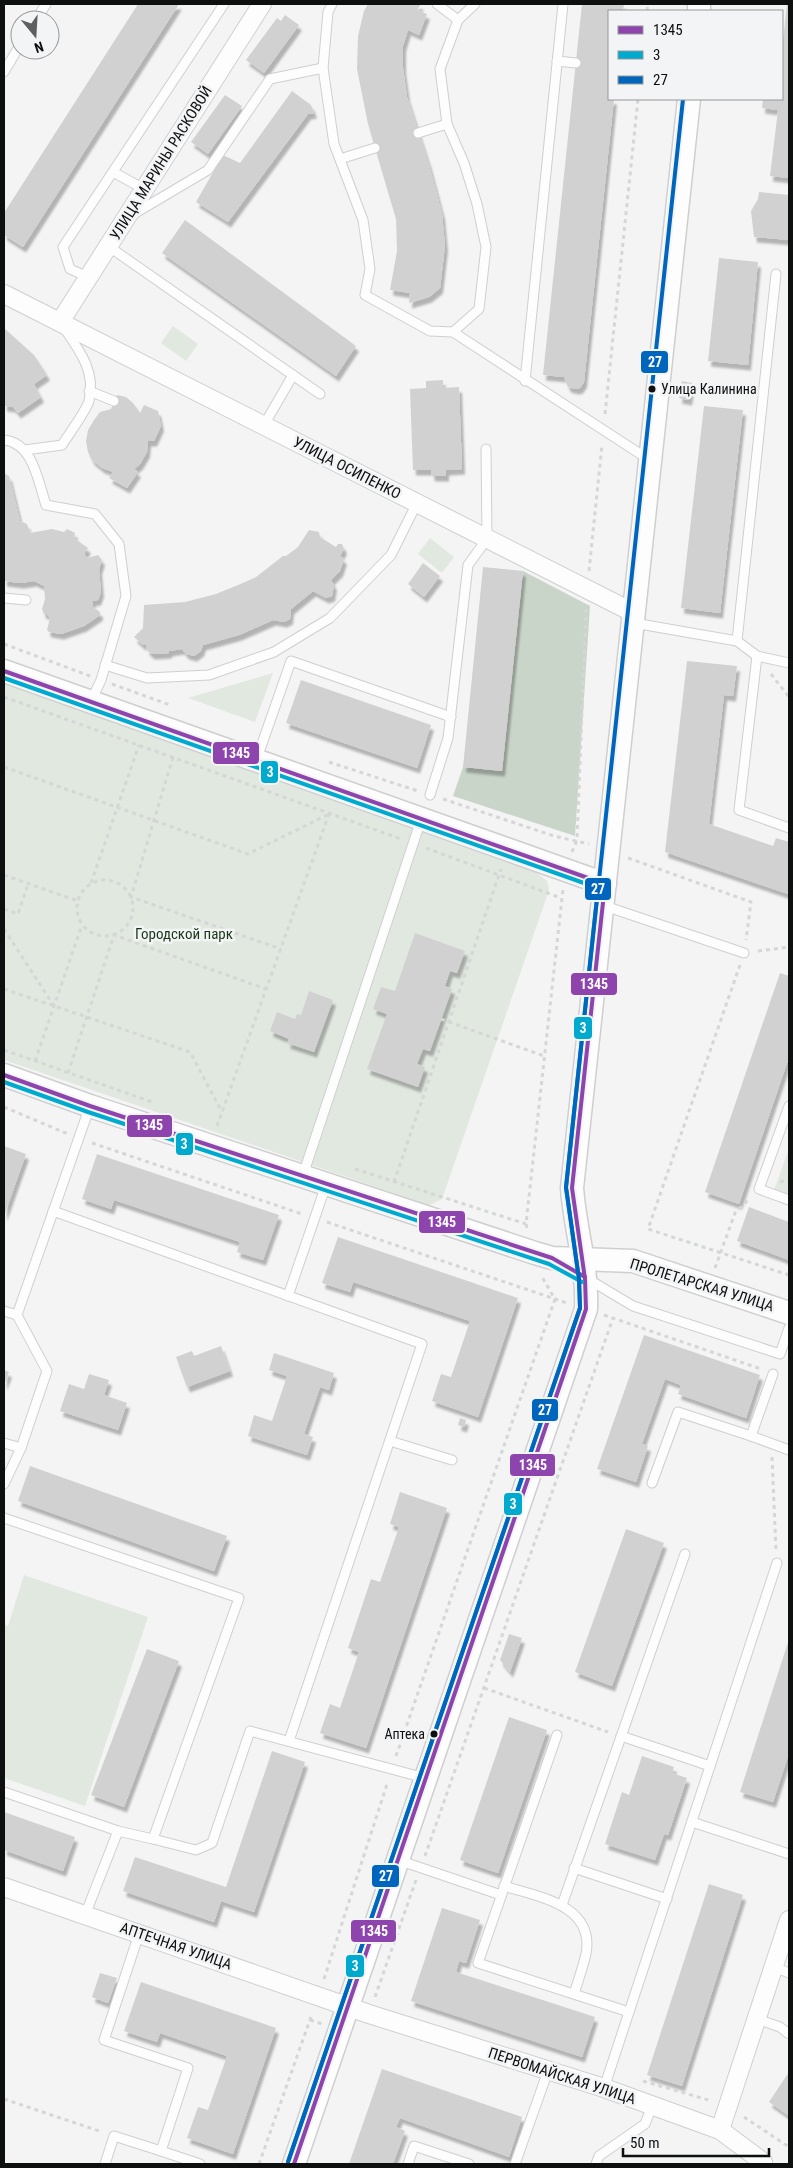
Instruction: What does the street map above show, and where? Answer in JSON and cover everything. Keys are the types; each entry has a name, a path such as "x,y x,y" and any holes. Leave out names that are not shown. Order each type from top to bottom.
{"street":[{"name":"УЛИЦА МАРИНЫ РАСКОВОЙ","path":"60,322 262,4"},
{"path":"294,2164 586,1309 585,1268 573,1208 572,1188 689,100"},
{"name":"УЛИЦА ОСИПЕНКО","path":"4,294 417,503 586,590 634,618"},
{"path":"4,671 421,819 603,894"},
{"name":"ПРОЛЕТАРСКАЯ УЛИЦА","path":"4,1075 90,1106 552,1258 585,1268 633,1261 789,1313"},
{"name":"АПТЕЧНАЯ УЛИЦА","path":"4,1886 139,1934 320,1989 348,2007"},
{"path":"720,2130 757,2019 782,1970 789,1920"},
{"name":"ПЕРВОМАЙСКАЯ УЛИЦА","path":"348,2007 604,2088 720,2130 765,2163"}],"lane":[{"path":"88,277 70,269 63,247 224,4"},
{"path":"332,4 328,12 323,68 334,144 363,220 370,269 365,295 430,332 454,332 525,381 651,460"},
{"path":"437,4 458,20"},
{"path":"454,332 479,309 486,247 477,204 464,163 447,124 440,69 458,20 475,4"},
{"path":"525,381 563,4"},
{"path":"4,72 11,60"},
{"path":"557,61 576,63"},
{"path":"125,219 208,170 270,79 323,68"},
{"path":"418,133 447,124"},
{"path":"340,159 375,148"},
{"path":"112,172 144,189"},
{"path":"108,246 320,394"},
{"path":"737,641 776,274"},
{"path":"25,450 62,445 89,402 90,372 80,350 60,322"},
{"path":"264,425 293,375"},
{"path":"89,391 114,402"},
{"path":"4,440 12,441 25,450 46,505 94,514 119,544 126,596 101,680 91,702"},
{"path":"430,795 448,738 468,565 487,539 486,449"},
{"path":"105,665 146,678 209,675 274,652 330,618 391,555 417,503"},
{"path":"4,598 26,600"},
{"path":"634,618 737,641 757,656 789,663"},
{"path":"757,656 738,810 789,828"},
{"path":"256,761 291,661 451,717"},
{"path":"302,1176 421,819"},
{"path":"603,894 744,953"},
{"path":"16,1315 90,1106"},
{"path":"789,1106 759,1189 789,1200"},
{"path":"288,1296 326,1184"},
{"path":"53,1211 422,1344 289,1741"},
{"path":"585,1268 634,1306 780,1354 789,1328"},
{"path":"4,1311 16,1315 47,1371 20,1448 4,1484"},
{"path":"751,1436 773,1374"},
{"path":"652,1482 678,1412 789,1450"},
{"path":"390,1441 452,1460"},
{"path":"4,1443 20,1448"},
{"path":"4,1518 239,1598 154,1840"},
{"path":"562,1904 685,1554"},
{"path":"604,2088 777,1563"},
{"path":"4,1792 118,1831 196,1850 212,1843 250,1731 425,1778"},
{"path":"557,1735 478,1963 629,2012"},
{"path":"621,1736 710,1766"},
{"path":"692,1822 789,1854"},
{"path":"84,1915 118,1831"},
{"path":"398,1860 501,1895"},
{"path":"574,1868 667,1898"},
{"path":"504,1886 562,1904 577,1916 586,1933 586,1952 574,1994"},
{"path":"139,1934 104,2040 188,2068 161,2151"},
{"path":"757,2019 780,2027 789,2034"},
{"path":"515,2164 548,2070"},
{"path":"596,2164 599,2156 645,2124 652,2106"},
{"path":"105,2164 114,2136 200,2164"},
{"path":"408,2164 414,2146 468,2164"}],"path":[{"path":"328,762 554,836 577,840 586,590 638,100"},
{"path":"4,644 173,707"},
{"path":"4,697 330,813 561,898 526,1224 347,1167"},
{"path":"139,745 91,884 81,894 78,901 79,918 82,925 97,935 114,935 266,989"},
{"path":"68,1073 114,935 128,924 132,916 131,897 173,757"},
{"path":"4,767 248,854 330,813"},
{"path":"217,1126 330,813"},
{"path":"639,862 751,902 744,953 648,1229 789,1275"},
{"path":"4,875 78,901"},
{"path":"394,1182 499,875"},
{"path":"91,884 109,880 126,890 131,897 281,949"},
{"path":"4,909 18,914 28,884"},
{"path":"35,1061 82,925"},
{"path":"4,929 54,1006"},
{"path":"744,953 789,947"},
{"path":"4,989 190,1052 222,1112"},
{"path":"441,1020 544,1056"},
{"path":"4,1050 161,1106"},
{"path":"4,1107 79,1139"},
{"path":"208,1122 226,1128"},
{"path":"709,1286 735,1213 759,1189"},
{"path":"259,2164 320,1989 392,1769 555,1299 773,1374"},
{"path":"375,1998 614,1318"},
{"path":"772,1444 777,1563"},
{"path":"484,1688 621,1736"},
{"path":"4,2099 114,2136"}],"green space":[{"path":"173,326 198,344 186,361 161,343"},
{"path":"430,538 454,557 442,573 418,554"},
{"path":"273,673 255,722 188,698"},
{"name":"Городской парк","path":"4,683 535,871 547,881 549,889 546,899 442,1199 430,1205 423,1203 4,1060"},
{"path":"789,1149 789,1195 774,1190"},
{"path":"24,1575 148,1617 85,1806 4,1778 4,1624 8,1626"}],"shaded area":[{"path":"523,571 590,606 575,836 453,796 463,767 502,771"}],"building":[{"path":"138,4 179,4 23,247 4,235 4,213"},
{"path":"368,4 421,4 417,10 427,14 419,35 408,30 403,46 403,68 407,97 429,165 442,214 445,246 440,288 429,297 409,303 410,293 390,290 397,251 396,219 368,124 357,69 358,36 364,11"},
{"path":"582,4 624,4 623,10 608,10 608,100 614,100 584,382 580,388 576,389 568,387 564,377 543,375"},
{"path":"787,4 789,4 789,178 770,176 778,110 762,108 763,100 783,100 783,41"},
{"path":"285,15 299,25 264,73 246,60 277,18 281,21"},
{"path":"292,91 311,105 314,113 308,114 228,222 196,202 223,155 240,163"},
{"path":"225,95 242,106 208,154 191,142"},
{"path":"759,192 789,195 789,240 754,237 751,211 758,199"},
{"path":"185,220 356,346 336,376 162,253"},
{"path":"719,258 758,262 748,365 708,361"},
{"path":"4,328 34,355 47,375 34,384 41,397 18,413 13,407 4,406"},
{"path":"443,380 443,388 459,387 462,469 446,470 446,476 432,476 431,470 413,470 410,389 426,388 426,381"},
{"path":"682,381 692,383 689,400 679,398"},
{"path":"117,395 126,397 140,413 144,405 158,411 161,426 154,441 148,441 147,452 140,464 134,469 138,472 127,488 109,478 113,472 102,468 92,460 86,441 88,430 94,420 100,412 111,409"},
{"path":"704,406 743,410 720,613 681,608"},
{"path":"4,473 9,476 20,521 27,524 30,533 52,529 64,532 67,529 75,533 74,538 88,548 84,554 87,558 98,555 102,560 99,569 101,592 98,600 92,601 93,607 100,612 100,615 84,626 61,634 49,632 47,630 50,618 47,614 44,614 42,609 45,599 44,586 34,581 21,583 4,581"},
{"path":"309,530 319,532 320,537 336,547 338,544 342,544 344,549 340,556 344,559 340,571 331,580 334,585 332,596 326,598 313,591 291,609 290,619 284,622 273,620 239,635 203,645 201,651 194,656 186,654 182,649 169,651 169,653 152,654 147,650 146,644 143,645 134,637 143,628 144,605 185,602 216,594 243,583 256,577 298,547"},
{"path":"423,563 440,576 424,597 408,584"},
{"path":"483,567 523,571 502,771 463,767"},
{"path":"687,661 737,666 733,696 724,695 709,824 773,846 776,838 789,842 788,894 665,852"},
{"path":"301,680 431,725 417,768 286,723"},
{"path":"415,933 465,951 457,973 450,971 445,986 452,989 430,1051 423,1049 417,1064 425,1067 418,1087 367,1069 387,1014 373,1009 381,987 395,991"},
{"path":"780,973 789,976 789,1057 739,1204 705,1192"},
{"path":"309,991 333,1000 314,1052 287,1043 289,1039 270,1031 277,1012 295,1019 297,1014 301,1015"},
{"path":"4,1146 26,1154 4,1216"},
{"path":"97,1154 279,1215 263,1260 237,1252 240,1242 114,1200 111,1209 82,1199"},
{"path":"749,1207 789,1222 789,1260 737,1241"},
{"path":"338,1237 518,1298 478,1417 432,1401 441,1374 451,1377 470,1321 353,1282 350,1292 322,1283"},
{"path":"644,1335 760,1375 746,1418 678,1394 681,1385 665,1379 642,1444 648,1446 636,1482 597,1469"},
{"path":"221,1346 230,1371 187,1387 176,1357 192,1351 194,1356"},
{"path":"274,1353 334,1373 329,1390 320,1387 304,1434 313,1437 307,1455 248,1436 254,1415 272,1421 287,1376 269,1370"},
{"path":"4,1370 9,1372 4,1385"},
{"path":"89,1374 109,1380 104,1395 127,1403 118,1430 60,1411 69,1384 84,1389"},
{"path":"460,1418 466,1420 464,1427 458,1425"},
{"path":"30,1466 227,1536 214,1571 18,1501"},
{"path":"400,1492 447,1508 366,1748 320,1733 330,1704 340,1708 359,1652 348,1648 371,1579 380,1582 399,1527 390,1524"},
{"path":"626,1529 664,1543 612,1686 575,1672"},
{"path":"509,1634 522,1638 510,1672 500,1660"},
{"path":"789,1639 789,1753 773,1802 740,1792"},
{"path":"147,1649 179,1661 124,1807 91,1795"},
{"path":"509,1717 547,1730 498,1873 460,1860"},
{"path":"272,1751 305,1762 254,1912 221,1901 214,1922 123,1891 135,1857 226,1887"},
{"path":"642,1756 674,1767 672,1773 687,1778 668,1835 664,1834 655,1860 605,1844 622,1792 629,1795"},
{"path":"4,1812 75,1837 63,1871 4,1850"},
{"path":"709,1884 743,1895 682,2086 647,2075"},
{"path":"442,1908 480,1920 466,1963 459,1961 456,1972 595,2017 582,2057 411,2001"},
{"path":"100,1973 117,1978 108,2003 92,1997"},
{"path":"141,1982 276,2028 233,2154 187,2138 198,2107 208,2110 227,2056 160,2033 157,2042 124,2031"},
{"path":"382,2069 522,2117 509,2157 400,2118 396,2127 405,2131 393,2164 349,2164"},
{"path":"789,2072 789,2116 769,2102"}],"transit line":[{"name":"27","path":"288,2162 580,1308 579,1279 566,1187 683,100"},
{"name":"1345","path":"4,671 605,884 572,1188 585,1279 586,1309 294,2164"},
{"name":"3","path":"4,678 598,888 566,1188 579,1279 580,1308 288,2162"},
{"name":"1345","path":"4,1075 90,1106 552,1258 585,1277"},
{"name":"3","path":"4,1082 88,1112 549,1264 582,1282"}],"place":[{"name":"Улица Калинина","path":"652,389"},
{"name":"Аптека","path":"434,1734"}]}
